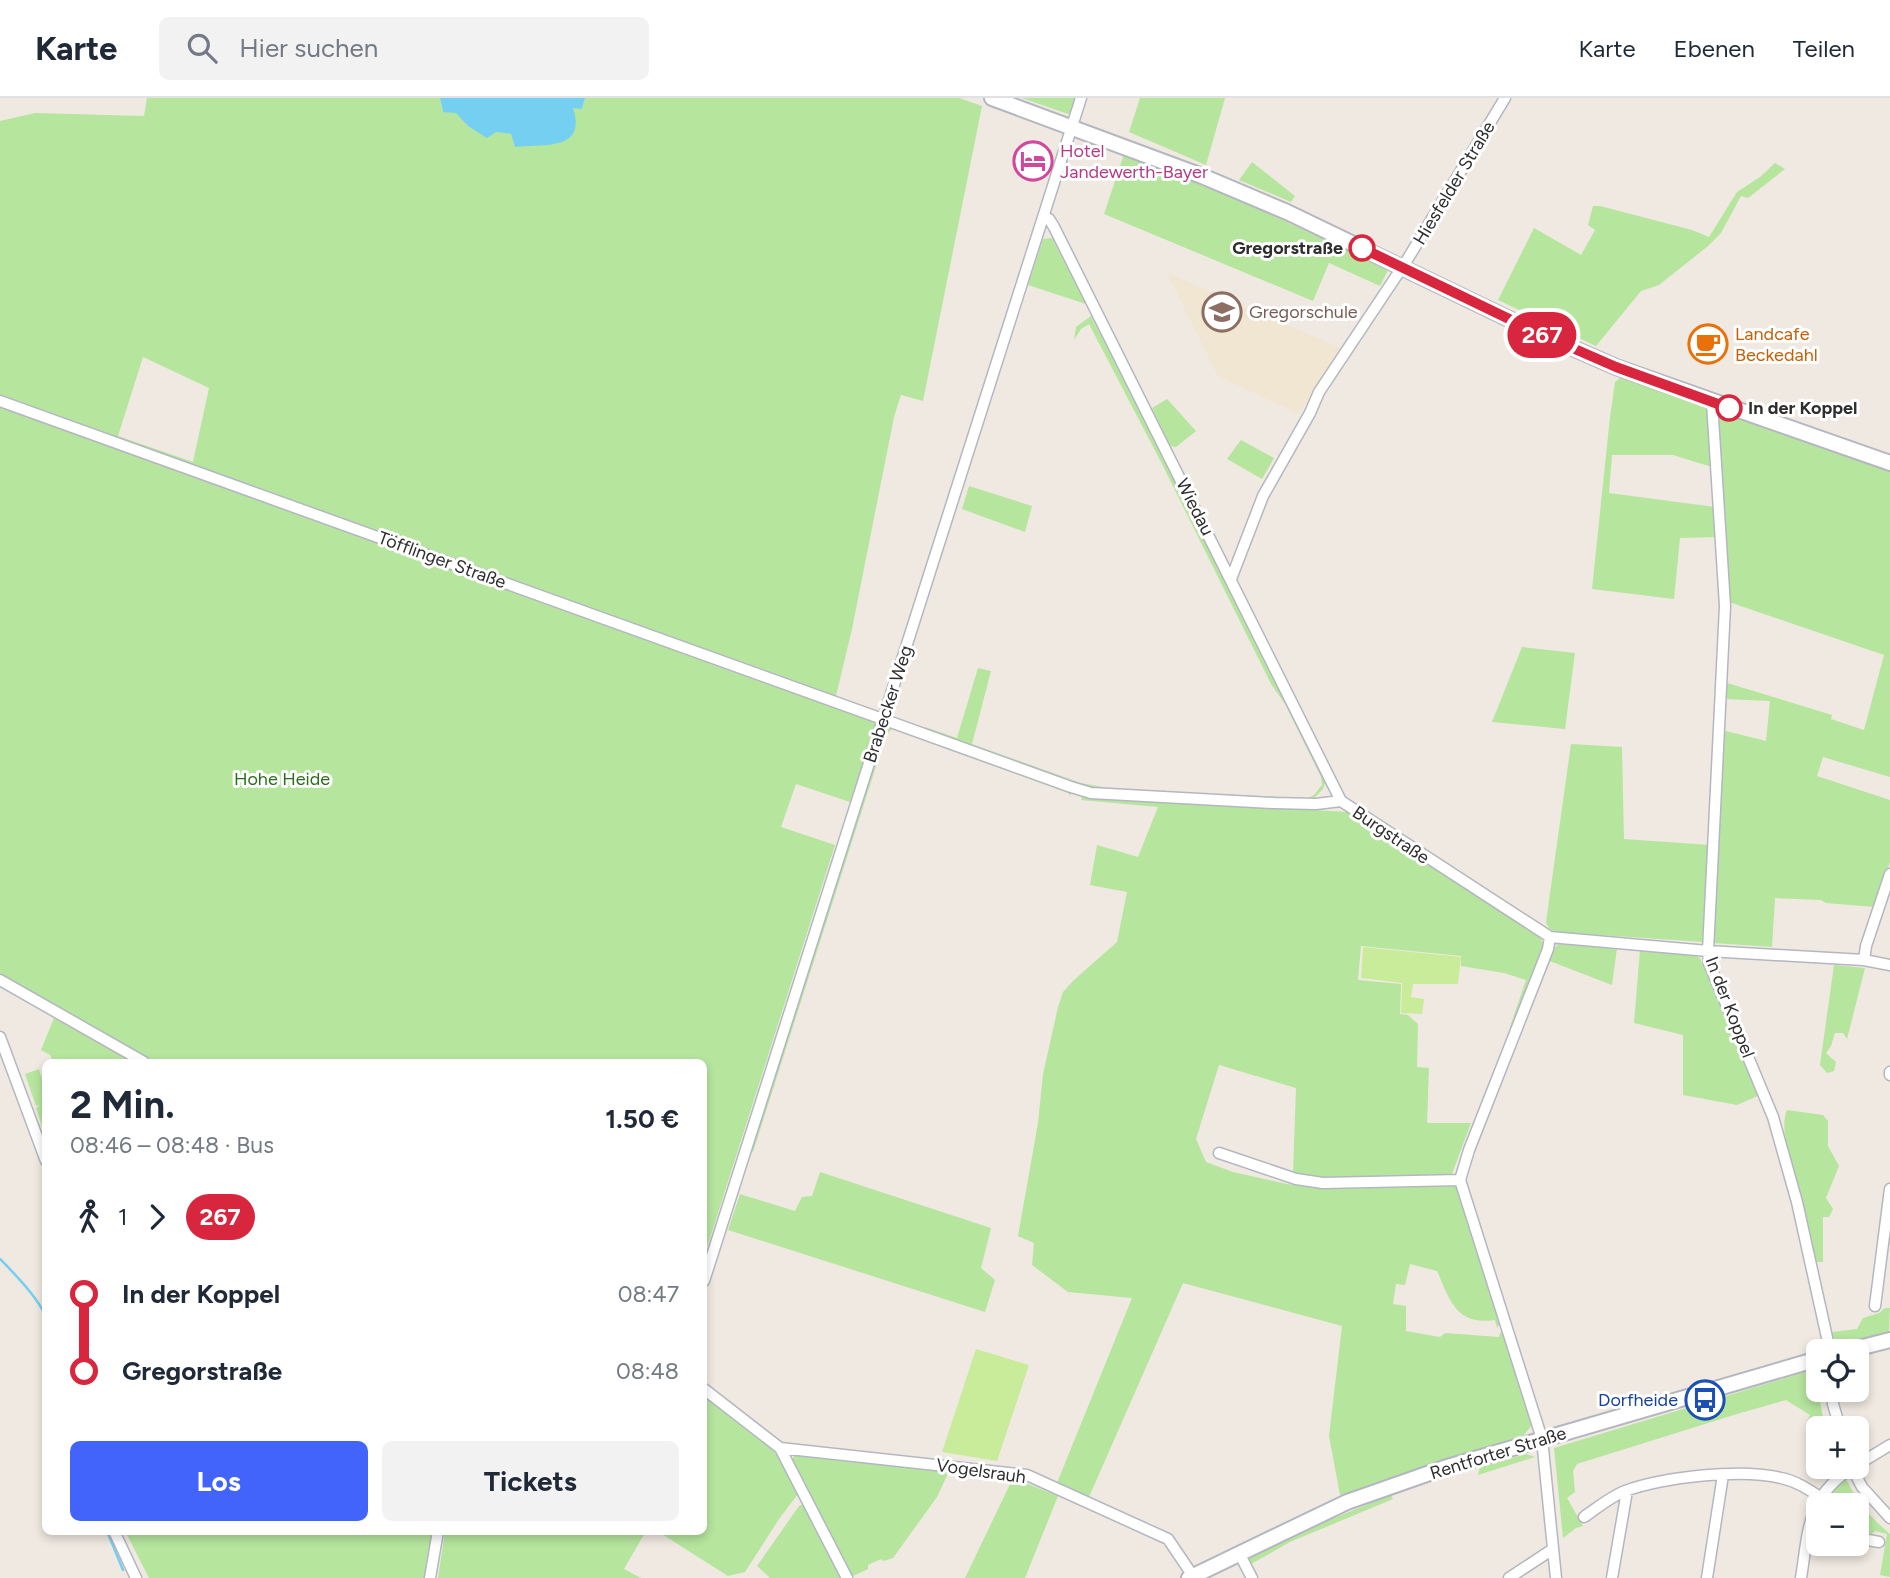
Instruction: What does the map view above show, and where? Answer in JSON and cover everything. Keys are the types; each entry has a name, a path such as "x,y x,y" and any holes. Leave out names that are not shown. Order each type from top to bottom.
{"main road":[{"path":"992,98 1214,181 1287,212 1536,332 1616,367 1890,463"},
{"path":"1869,1345 1890,1340"},
{"name":"Rentforter Straße","path":"1191,1577 1347,1502 1444,1468 1806,1362"}],"street":[{"name":"Brabecker Weg","path":"707,1272 1081,98"},
{"name":"Hiesfelder Straße","path":"1401,266 1505,98"},
{"name":"Wiedau","path":"1043,217 1049,219 1054,227 1340,801"},
{"path":"1231,579 1264,496 1319,392 1401,266"},
{"name":"Töfflinger Straße","path":"0,401 884,719"},
{"name":"In der Koppel","path":"1712,402 1725,606 1709,962 1780,1141 1797,1202 1827,1339"},
{"name":"Burgstraße","path":"884,719 1091,793 1274,803 1315,804 1340,801 1550,937 1708,951 1864,960 1890,965"},
{"path":"1864,960 1866,946 1890,874"},
{"path":"1550,937 1460,1180 1542,1439 1556,1578"},
{"path":"0,980 139,1059"},
{"path":"0,1037 5,1059 42,1151"},
{"path":"1219,1153 1296,1179 1323,1182 1460,1180"},
{"path":"1875,1306 1890,1189"},
{"path":"707,1391 780,1447 847,1578"},
{"path":"1869,1457 1890,1445"},
{"name":"Vogelsrauh","path":"780,1447 1027,1475 1168,1539 1191,1577"},
{"path":"1584,1517 1627,1490 1661,1482 1723,1475 1760,1474 1782,1478 1814,1493"},
{"path":"1707,1578 1723,1475"},
{"path":"1823,1493 1837,1479"},
{"path":"1858,1479 1862,1487 1890,1517"},
{"path":"1612,1578 1627,1490"},
{"path":"116,1535 136,1578"},
{"path":"430,1578 437,1535"},
{"path":"1869,1540 1879,1542"},
{"path":"1509,1578 1553,1549"},
{"path":"1239,1553 1252,1578"},
{"path":"1801,1578 1807,1556"}],"shaded area":[{"name":"Gregorschule","path":"1170,274 1340,348 1299,414 1218,376 1169,277"}],"green space":[{"name":"Hohe Heide","path":"147,98 440,98 443,112 456,112 468,126 511,134 515,147 573,107 582,109 585,98 959,98 982,106 923,401 901,395 894,417 836,696 723,655 720,663 877,723 850,802 796,784 781,827 835,845 707,1248 707,1059 141,1059 0,980 0,121 35,113 144,116","holes":["143,357 209,388 193,462 118,436"]},
{"path":"1022,98 1078,98 1073,111 1068,114"},
{"path":"1140,98 1225,98 1206,165 1129,132"},
{"path":"1124,154 1253,206 1388,270 1380,286 1329,263 1313,301 1104,214"},
{"path":"1252,162 1295,196 1291,202 1239,180"},
{"path":"1775,163 1785,169 1748,198 1741,196 1721,233 1659,285 1641,291 1596,346 1498,300 1534,228 1581,255 1595,230 1588,225 1593,206 1600,206 1709,237 1737,192"},
{"path":"1052,238 1086,304 1028,285 1043,239"},
{"path":"1091,316 1139,405 1144,420 1326,780 1323,789 1311,801 1093,790 924,731 925,727 957,738 978,668 991,671 972,744 1081,783 1119,790 1308,798 1322,785 1321,777 1285,704 1271,684 1089,324 1081,329 1074,340 1076,327"},
{"path":"1621,377 1705,406 1709,412 1712,467 1673,455 1612,455 1609,493 1715,507 1717,537 1680,538 1674,599 1592,589 1610,417 1615,382"},
{"path":"1167,399 1196,431 1176,447 1170,446 1152,408"},
{"path":"1720,410 1890,469 1890,777 1823,757 1817,776 1890,800 1890,862 1874,907 1826,903 1821,900 1775,898 1772,947 1713,943 1722,730 1766,741 1770,701 1724,699 1724,682 1832,715 1831,719 1864,730 1884,655 1729,602 1717,413"},
{"path":"1241,440 1274,458 1262,479 1227,459"},
{"path":"969,486 1032,506 1025,532 962,509"},
{"path":"1522,647 1575,653 1565,729 1492,722"},
{"path":"892,727 1070,791 1071,797 1068,793 892,729 886,735 753,1152 749,1150 884,730"},
{"path":"1571,744 1622,747 1624,839 1710,845 1703,942 1557,932 1548,926 1546,922"},
{"path":"1083,795 1347,812 1540,937 1544,945 1543,951 1513,1027 1510,1027 1526,980 1504,973 1461,966 1461,956 1361,946 1358,980 1401,984 1400,1014 1408,1015 1418,1024 1417,1067 1429,1068 1427,1123 1471,1123 1452,1174 1333,1180 1293,1172 1296,1088 1219,1065 1196,1139 1206,1162 1233,1172 1287,1184 1329,1189 1456,1186 1500,1323 1497,1328 1495,1320 1482,1321 1463,1315 1451,1301 1437,1271 1410,1264 1405,1285 1396,1284 1393,1304 1406,1306 1406,1331 1440,1337 1445,1333 1499,1337 1500,1332 1504,1335 1532,1425 1524,1435 1340,1495 1329,1436 1342,1326 1183,1283 1089,1497 1057,1483 1132,1298 1068,1292 1032,1265 1034,1243 1018,1236 1038,1123 1043,1074 1063,992 1117,942 1127,892 1090,885 1097,845 1138,857 1158,807 1081,800"},
{"path":"1561,943 1617,948 1612,985 1547,960 1552,949"},
{"path":"1363,947 1461,957 1458,984 1413,984 1411,997 1424,999 1422,1014 1401,1013 1402,983 1361,978"},
{"path":"1640,950 1694,955 1700,958 1760,1095 1737,1105 1683,1095 1683,1035 1634,1023"},
{"path":"1834,965 1865,968 1847,1039 1843,1033 1835,1033 1826,1053 1836,1062 1834,1071 1827,1073 1820,1065"},
{"path":"54,1018 128,1059 52,1059 41,1050"},
{"path":"39,1069 42,1078 42,1127 36,1108 40,1105 36,1106 25,1074"},
{"path":"1787,1110 1823,1115 1828,1121 1828,1146 1839,1166 1826,1198 1833,1209 1829,1217 1823,1217 1823,1262 1814,1262 1793,1184 1785,1139 1784,1122"},
{"path":"820,1172 991,1228 981,1268 995,1280 985,1312 728,1230 740,1194 795,1211 802,1197 812,1196"},
{"path":"1890,1308 1889,1332 1859,1339 1834,1339 1832,1332 1857,1329 1863,1318"},
{"path":"976,1349 1029,1365 997,1461 942,1452"},
{"path":"1806,1372 1806,1402 1821,1402 1823,1416 1810,1416 1786,1400 1577,1464 1573,1471 1575,1492 1567,1498 1583,1526 1563,1538 1554,1448"},
{"path":"707,1397 774,1452 794,1480 798,1494 745,1572 728,1576 663,1535 707,1535"},
{"path":"796,1453 950,1469 937,1497 893,1558 883,1561 881,1559 853,1576 792,1459"},
{"path":"1526,1454 1535,1457 1478,1475 1480,1467"},
{"path":"1013,1478 1058,1496 1025,1578 965,1578"},
{"path":"1846,1479 1854,1493 1829,1493"},
{"path":"1391,1495 1393,1499 1290,1542 1251,1564 1249,1562 1250,1557 1324,1522"},
{"path":"805,1503 840,1578 770,1578 757,1566 799,1506"},
{"path":"1869,1513 1890,1534 1890,1577 1880,1575 1887,1534 1875,1531 1869,1537"},
{"path":"127,1535 432,1535 425,1578 149,1578"},
{"path":"444,1535 644,1535 624,1569 641,1578 438,1578"}],"water":[{"path":"440,98 585,98 582,109 573,108 576,122 574,132 568,138 550,145 515,147 511,134 496,132 487,138 468,126 456,113 443,112"}],"waterway":[{"path":"0,1259 33,1295 42,1309"},
{"path":"109,1535 123,1570"}],"bus line":[{"name":"267","path":"1362,248 1536,332 1616,367 1729,408"}],"place":[{"name":"Hotel Jandewerth-Bayer","path":"1033,161"},
{"name":"Gregorstraße","path":"1362,248"},
{"name":"Gregorschule","path":"1222,312"},
{"name":"Landcafe Beckedahl","path":"1708,344"},
{"name":"In der Koppel","path":"1729,408"},
{"name":"Dorfheide","path":"1705,1400"}]}
